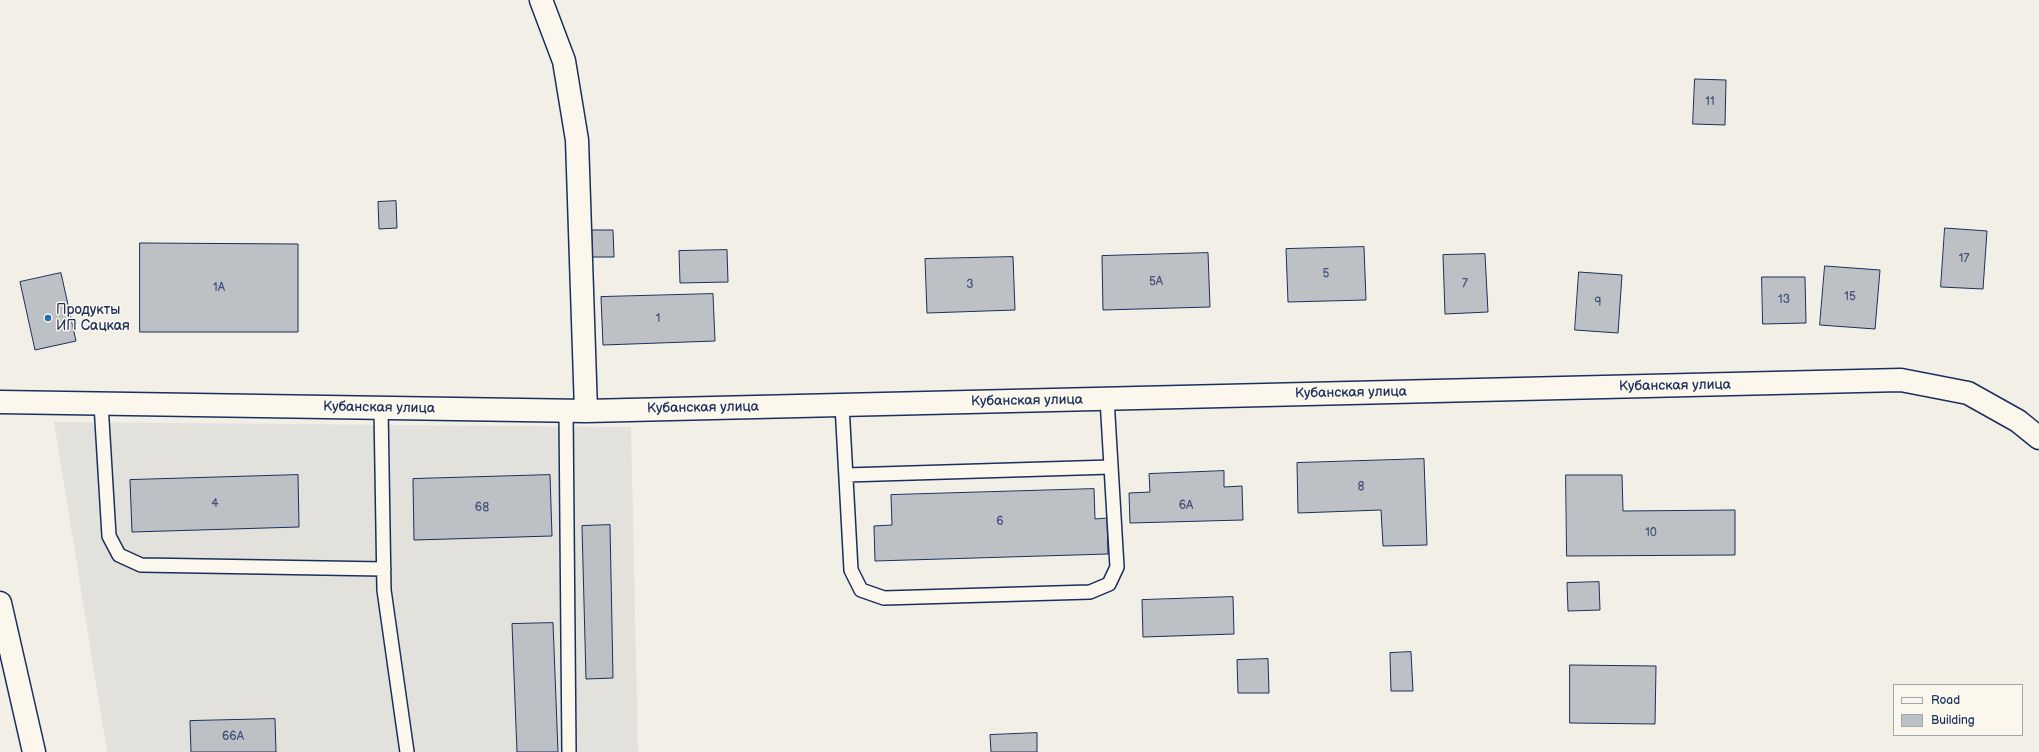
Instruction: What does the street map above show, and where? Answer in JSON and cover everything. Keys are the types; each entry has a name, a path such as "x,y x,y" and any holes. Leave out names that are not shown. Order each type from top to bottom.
{"street":[{"path":"541,0 564,61 578,140 576,411"},
{"name":"Кубанская улица","path":"0,402 576,411 1901,380 1968,393 2018,421 2039,438"},
{"path":"0,603 34,752"}],"lane":[{"path":"842,405 852,570 861,590 884,598 1082,593 1090,592 1109,584 1117,567 1107,399"},
{"path":"101,404 109,536 119,555 141,565 384,569"},
{"path":"381,408 384,590 407,752"},
{"path":"569,752 576,411"},
{"path":"846,475 1111,467"}],"shaded area":[{"path":"54,422 631,427 638,752 107,752"}],"building":[{"path":"1695,79 1726,80 1725,125 1693,124"},
{"path":"396,201 397,228 379,229 378,202"},
{"path":"1945,228 1987,231 1983,289 1941,287"},
{"path":"592,230 613,230 614,257 593,257"},
{"path":"140,243 298,244 298,332 140,332"},
{"path":"1364,247 1366,300 1288,302 1286,249"},
{"path":"727,250 728,282 680,283 679,251"},
{"path":"1208,253 1210,307 1103,310 1102,256"},
{"path":"1485,254 1488,312 1445,314 1443,255"},
{"path":"1013,257 1015,310 927,313 925,259"},
{"path":"1825,266 1880,270 1875,329 1820,325"},
{"path":"1579,272 1622,275 1618,333 1575,330"},
{"path":"61,273 76,341 35,350 20,282"},
{"path":"1762,277 1805,277 1806,323 1763,324"},
{"path":"713,294 715,341 603,345 601,297"},
{"path":"1424,459 1427,545 1383,546 1381,510 1298,513 1297,463"},
{"path":"1224,471 1224,487 1242,486 1243,520 1130,523 1129,493 1150,492 1149,474"},
{"path":"298,475 299,527 132,532 130,480"},
{"path":"550,475 552,536 414,540 413,479"},
{"path":"1566,475 1622,475 1623,511 1735,510 1735,555 1567,556"},
{"path":"1094,489 1095,519 1107,518 1108,554 875,561 874,526 892,525 891,495"},
{"path":"610,525 613,678 586,679 582,526"},
{"path":"1599,582 1600,610 1568,611 1567,583"},
{"path":"1233,597 1234,634 1143,637 1142,600"},
{"path":"553,623 558,752 517,752 512,624"},
{"path":"1411,652 1413,691 1391,691 1390,653"},
{"path":"1268,659 1269,693 1238,693 1237,660"},
{"path":"1570,665 1656,666 1655,724 1570,723"},
{"path":"275,719 276,752 191,752 190,721"},
{"path":"1037,733 1037,752 991,752 990,735"}],"place":[{"name":"Продукты ИП Сацкая","path":"48,318"}]}
